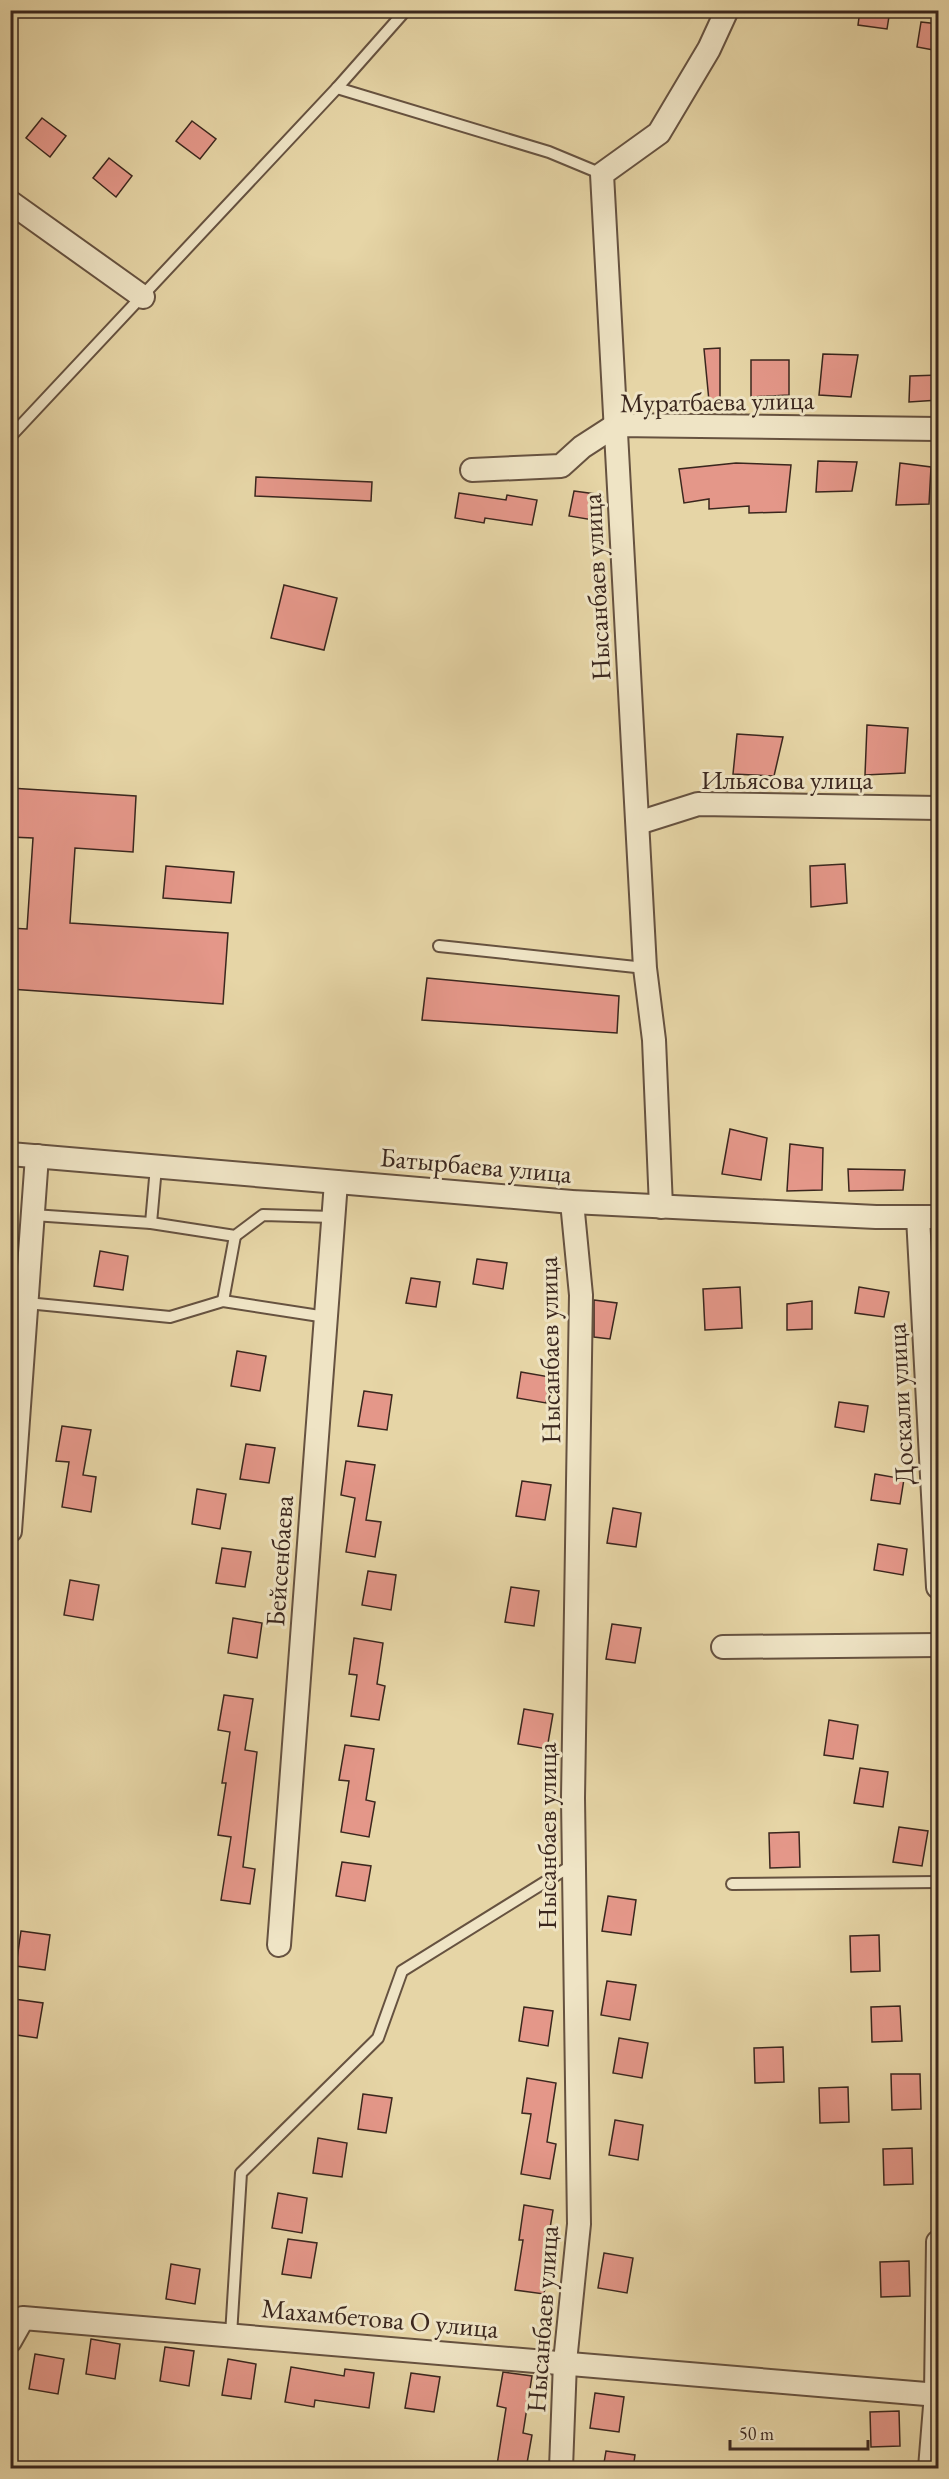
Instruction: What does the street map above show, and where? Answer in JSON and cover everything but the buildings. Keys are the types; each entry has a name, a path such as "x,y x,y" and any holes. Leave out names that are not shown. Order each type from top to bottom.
{"street":[{"path":"602,174 659,133 709,49 727,10"},
{"name":"Нысанбаев улица","path":"602,174 645,968 654,1040 662,1207"},
{"path":"10,202 143,297"},
{"name":"Муратбаева улица","path":"472,470 561,466 582,447 616,425 939,429"},
{"name":"Ильясова улица","path":"638,823 698,804 939,808"},
{"name":"Батырбаева улица","path":"10,1154 572,1202 928,1217"},
{"path":"10,1531 37,1156"},
{"name":"Бейсенбаева","path":"279,1945 336,1182"},
{"name":"Нысанбаев улица","path":"561,2469 565,2362 579,2223 574,1863 581,1295 572,1202"},
{"name":"Доскали улица","path":"928,1217 939,1587"},
{"path":"723,1647 939,1645"},
{"path":"930,2469 937,2394 939,2242"},
{"name":"Махамбетова О улица","path":"10,2341 23,2318 937,2394"}],"lane":[{"path":"10,437 337,88 406,10"},
{"path":"337,88 549,152 602,174"},
{"path":"440,946 645,968"},
{"path":"152,1223 156,1167"},
{"path":"33,1215 152,1223 235,1236"},
{"path":"223,1301 235,1236 263,1215 333,1217"},
{"path":"27,1303 170,1317 223,1301 326,1317"},
{"path":"231,2335 241,2173 378,2038 402,1971 574,1863"},
{"path":"732,1884 939,1882"}]}
